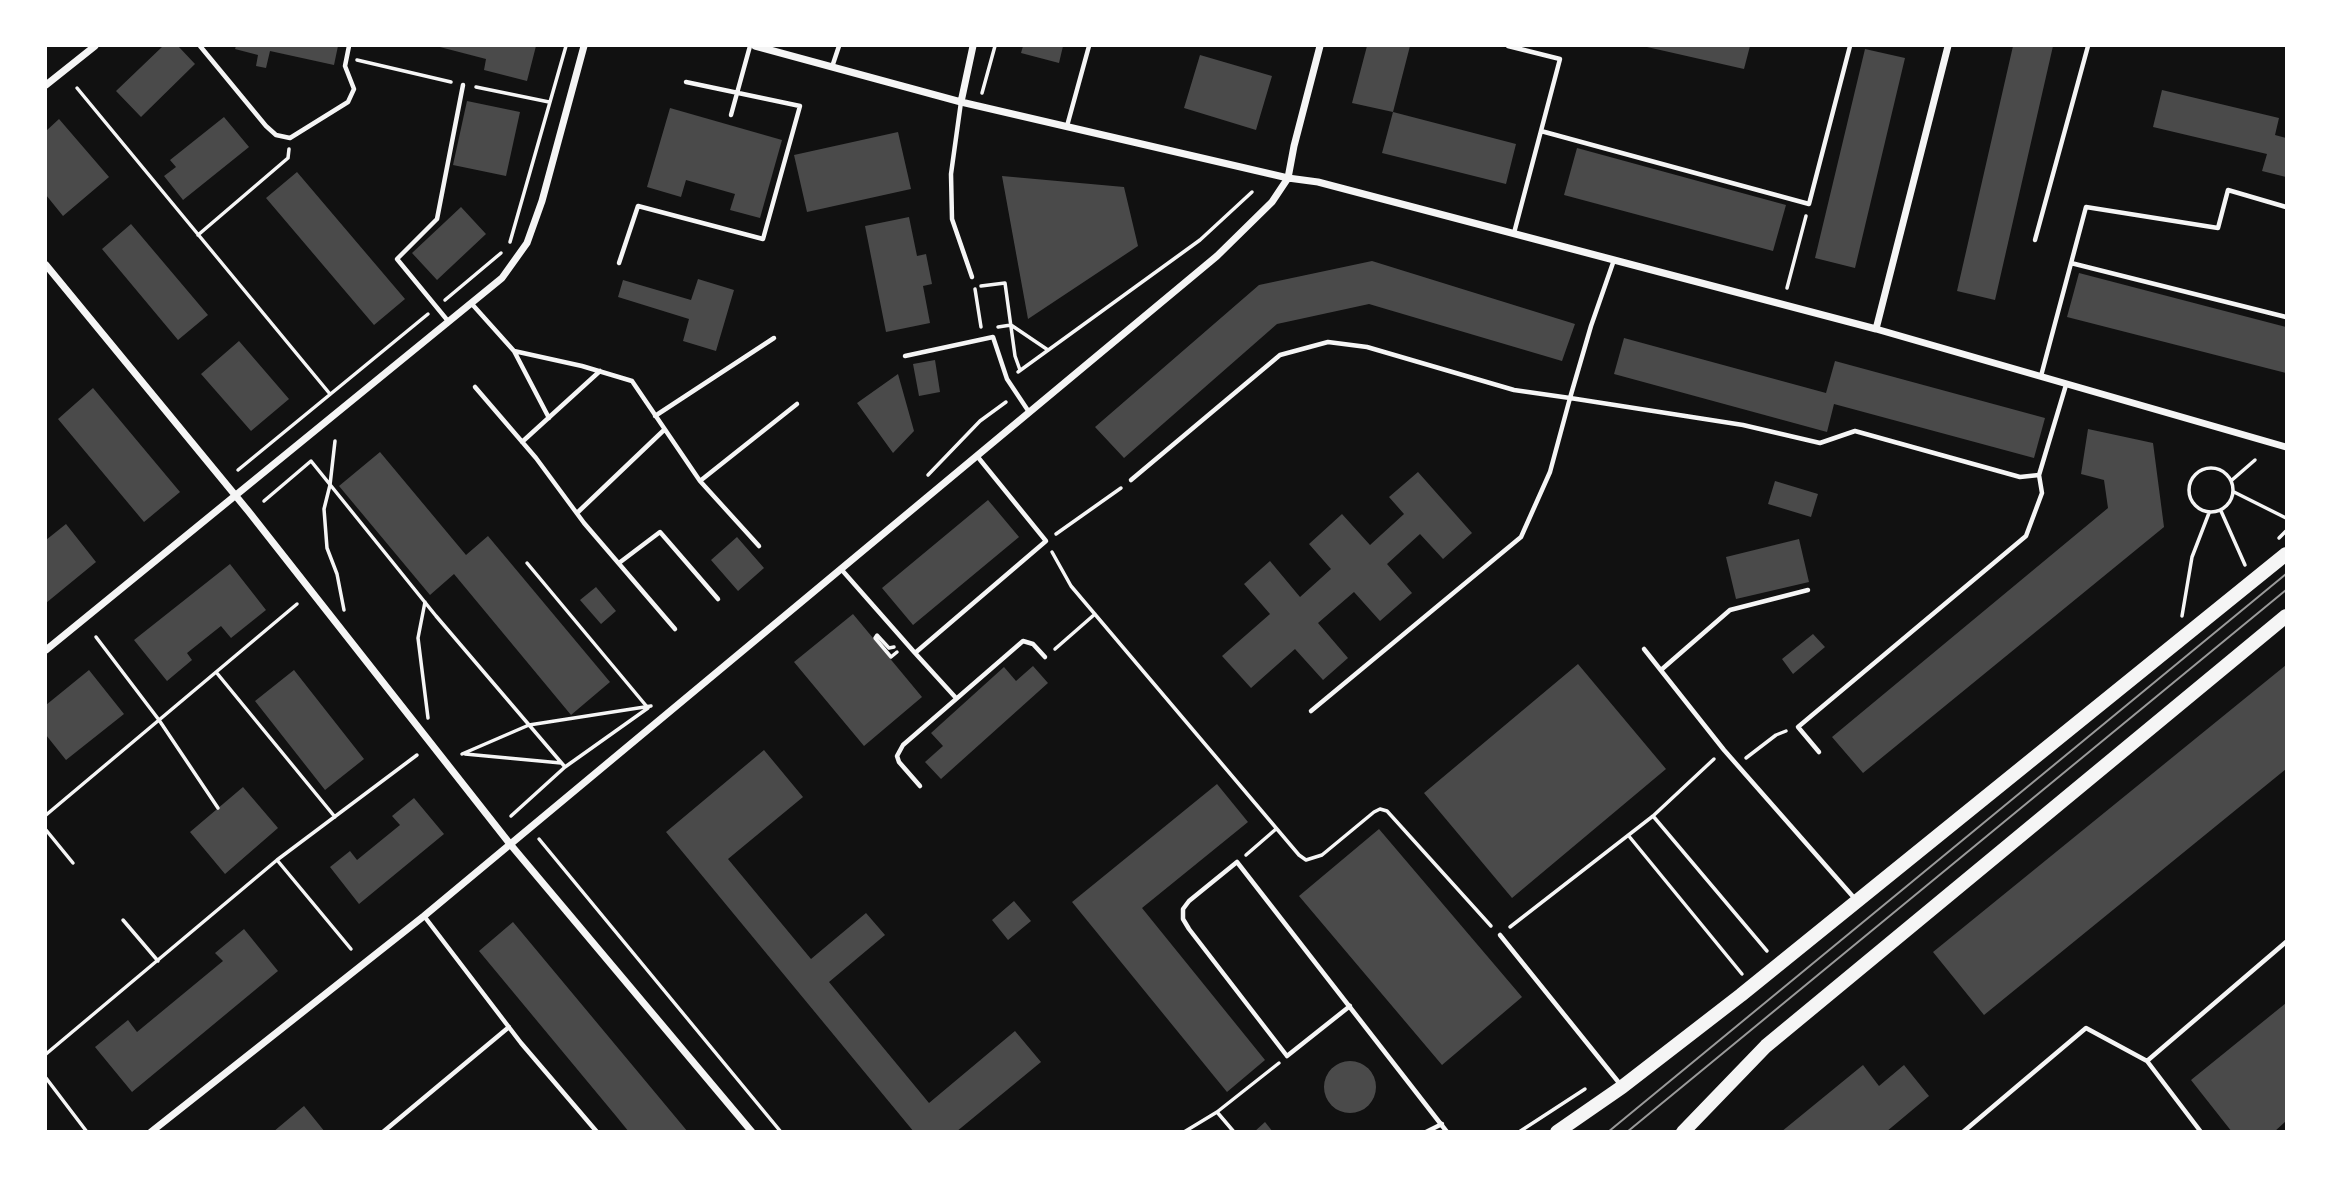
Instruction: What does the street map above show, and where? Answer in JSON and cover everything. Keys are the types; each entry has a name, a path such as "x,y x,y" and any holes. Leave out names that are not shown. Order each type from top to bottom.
{"main road":[{"path":"1557,1132 1622,1087 1857,901 2287,554"},
{"path":"1683,1132 1766,1046 2287,616"}],"street":[{"path":"46,85 95,46"},
{"path":"46,650 502,278 527,243 542,201 584,46"},
{"path":"753,46 961,102 1288,178 1318,182 1876,329 2287,447"},
{"path":"961,102 973,46"},
{"path":"151,1132 425,916 1217,256 1272,202 1288,178 1320,46"},
{"path":"1876,329 1948,46"},
{"path":"46,265 235,496 510,844 752,1132"}],"lane":[{"path":"200,46 266,126 276,135 290,138 348,102 354,89 345,66 349,46"},
{"path":"731,115 753,46"},
{"path":"832,68 839,46"},
{"path":"1067,126 1089,46"},
{"path":"1508,46 1560,60 1513,234"},
{"path":"1541,131 1809,204 1850,46"},
{"path":"2035,240 2088,46"},
{"path":"619,263 638,206 763,239 800,106 686,82"},
{"path":"449,322 397,259 437,219 463,85"},
{"path":"961,102 951,174 952,219 972,277"},
{"path":"2040,378 2086,207 2218,228 2228,190 2287,207"},
{"path":"1311,710 1521,537 1550,472 1591,326 1614,260"},
{"path":"2071,263 2287,317"},
{"path":"471,303 514,351 549,418"},
{"path":"905,356 993,337 1007,379 1029,412"},
{"path":"655,416 774,338"},
{"path":"1131,480 1280,355 1328,342 1367,347 1514,390 1743,425 1820,443 1855,431 2020,477 2039,475"},
{"path":"514,351 632,381 700,481 759,546"},
{"path":"522,442 600,372"},
{"path":"1819,752 1798,727 2026,536 2042,493 2039,475 2066,385"},
{"path":"475,387 522,442 576,513 676,629"},
{"path":"700,481 797,404"},
{"path":"576,513 664,430"},
{"path":"915,653 1046,541 977,456"},
{"path":"619,563 660,531 718,599"},
{"path":"841,569 956,698"},
{"path":"1661,670 1730,610 1808,590"},
{"path":"920,786 899,762 898,751 1023,641 1033,644 1045,657"},
{"path":"1644,649 1737,766 1857,901"},
{"path":"1350,1006 1287,1056 1183,919 1184,909 1189,901 1237,862 1350,1006 1442,1124 1447,1132"},
{"path":"425,916 509,1027 597,1132"},
{"path":"1500,935 1622,1087"},
{"path":"2147,1060 2287,942"},
{"path":"383,1132 509,1027"},
{"path":"1963,1132 2086,1028 2147,1060 2201,1132"},
{"path":"1426,1132 1442,1124"}],"path":[{"path":"239,470 508,247 566,46"},
{"path":"986,80 995,46"},
{"path":"347,57 463,85 550,102"},
{"path":"77,88 343,409"},
{"path":"198,235 288,158 290,138"},
{"path":"1007,379 1200,240 1252,192"},
{"path":"1787,288 1809,204"},
{"path":"984,339 975,286 1006,283 1015,356 1020,370"},
{"path":"1011,325 1048,350"},
{"path":"335,441 324,509 327,548 344,603 345,635"},
{"path":"2232,480 2255,460"},
{"path":"264,501 311,461 425,602 565,767"},
{"path":"2213,467 2224,471 2232,480 2234,492 2230,503 2221,511 2209,513 2198,509 2190,500 2188,488 2192,477 2201,469 2213,467"},
{"path":"1131,480 1046,541 1071,586 1276,829 1299,855 1307,860 1322,855 1374,812 1380,809 1387,811 1500,935 1653,816 1724,750"},
{"path":"2234,492 2287,519"},
{"path":"2221,511 2245,565"},
{"path":"2182,617 2192,557 2209,513"},
{"path":"527,563 648,708"},
{"path":"425,602 418,638 429,721"},
{"path":"46,815 298,604"},
{"path":"1045,657 1095,614"},
{"path":"891,657 875,638 877,635 893,649 902,640"},
{"path":"96,637 159,720 218,808"},
{"path":"216,672 335,817"},
{"path":"561,763 462,754 530,725 648,708"},
{"path":"511,816 565,767 648,708"},
{"path":"1737,766 1776,735 1798,727"},
{"path":"46,1054 277,860 417,755"},
{"path":"1653,816 1771,956"},
{"path":"1237,862 1276,829"},
{"path":"46,830 72,863"},
{"path":"1629,835 1744,976"},
{"path":"546,846 780,1132"},
{"path":"277,860 351,948"},
{"path":"123,920 158,961"},
{"path":"1184,1132 1217,1112 1287,1056"},
{"path":"46,1078 87,1132"},
{"path":"1519,1132 1575,1095"},
{"path":"1217,1112 1234,1132"}],"building":[{"path":"163,46 178,46 195,64 141,117 116,91"},
{"path":"236,46 338,46 334,65 270,51 266,68 256,66 258,55 235,49"},
{"path":"436,46 536,46 527,81 484,70 486,59"},
{"path":"1023,46 1063,46 1059,63 1021,53"},
{"path":"1367,46 1410,46 1393,112 1352,103"},
{"path":"1647,46 1750,46 1744,69"},
{"path":"2013,46 2053,46 1995,300 1957,291"},
{"path":"1865,49 1905,58 1855,268 1815,258"},
{"path":"1200,55 1272,76 1256,130 1184,108"},
{"path":"2162,90 2279,118 2275,135 2286,138 2286,177 2262,171 2267,154 2153,127"},
{"path":"467,101 520,112 506,176 453,165"},
{"path":"670,108 782,140 760,218 730,210 735,194 686,180 681,197 647,187"},
{"path":"1393,112 1516,144 1506,184 1382,153"},
{"path":"224,117 249,147 183,200 164,176 176,167 170,160"},
{"path":"59,119 109,177 63,216 46,195 46,131"},
{"path":"898,132 911,189 807,212 794,155"},
{"path":"1577,148 1786,205 1773,251 1564,195"},
{"path":"297,172 405,299 374,325 266,198"},
{"path":"1002,176 1124,187 1138,246 1028,319"},
{"path":"461,207 486,234 437,280 412,253"},
{"path":"909,217 917,256 926,254 932,284 923,286 930,323 886,332 865,226"},
{"path":"131,224 208,315 178,340 102,249"},
{"path":"1372,261 1575,324 1562,361 1369,304 1277,324 1124,458 1095,427 1259,285"},
{"path":"2079,273 2286,327 2286,373 2067,317"},
{"path":"698,279 734,290 716,351 683,341 689,319 618,297 623,280 691,300"},
{"path":"1624,338 1826,393 1835,361 2045,418 2034,458 1834,404 1827,432 1614,374"},
{"path":"239,341 289,399 251,431 201,374"},
{"path":"935,360 940,392 919,396 913,364"},
{"path":"898,374 914,431 893,453 857,403"},
{"path":"93,388 180,492 144,522 58,419"},
{"path":"2088,429 2153,443 2164,527 1863,773 1832,737 2108,508 2104,480 2081,474"},
{"path":"380,452 466,555 488,536 610,682 571,715 454,574 430,595 339,486"},
{"path":"1418,472 1472,533 1443,559 1420,534 1387,564 1412,593 1380,621 1354,592 1318,623 1348,658 1323,680 1295,649 1251,688 1222,656 1270,614 1244,584 1270,561 1300,597 1331,569 1309,544 1342,514 1370,545 1404,514 1389,497"},
{"path":"1775,481 1818,494 1811,517 1768,504"},
{"path":"988,500 1019,537 913,625 882,588"},
{"path":"66,524 96,562 46,603 46,540"},
{"path":"737,537 764,568 738,591 711,560"},
{"path":"1799,539 1809,582 1736,599 1726,557"},
{"path":"230,564 266,610 231,638 221,626 187,653 192,660 167,681 134,640"},
{"path":"596,587 616,611 601,624 580,600"},
{"path":"853,614 922,697 864,746 794,662"},
{"path":"1813,634 1825,647 1793,674 1782,659"},
{"path":"1578,664 1666,769 1512,898 1424,793"},
{"path":"2286,665 2286,769 1984,1015 1933,952"},
{"path":"1033,666 1048,683 941,779 925,762 943,746 931,733 1004,667 1016,681"},
{"path":"89,670 124,714 66,760 46,735 46,705"},
{"path":"294,670 364,759 325,790 255,701"},
{"path":"764,750 803,797 728,859 811,959 866,913 885,935 829,982 929,1103 1015,1031 1041,1062 956,1132 914,1132 666,832"},
{"path":"1217,784 1248,822 1142,908 1265,1060 1227,1092 1072,902"},
{"path":"243,787 278,828 225,874 190,832"},
{"path":"414,798 444,834 359,904 330,867 350,851 357,860 400,825 392,816"},
{"path":"1379,829 1522,997 1442,1065 1299,896"},
{"path":"1014,901 1031,921 1008,940 992,920"},
{"path":"513,922 688,1132 629,1132 479,951"},
{"path":"244,929 278,971 132,1092 95,1047 128,1020 137,1032 223,961 215,953"},
{"path":"2286,1003 2286,1121 2274,1132 2232,1132 2191,1080"},
{"path":"1350,1061 1360,1063 1368,1069 1374,1077 1374,1097 1368,1105 1360,1111 1350,1113 1340,1111 1332,1105 1326,1097 1324,1087 1326,1077 1332,1069 1340,1063"},
{"path":"1863,1065 1879,1086 1904,1065 1929,1096 1886,1132 1781,1132"},
{"path":"304,1106 325,1132 273,1132"},
{"path":"1265,1122 1273,1132 1254,1132"}],"tram line":[{"path":"1608,1132 2286,574"},
{"path":"1627,1132 2286,590"}]}
